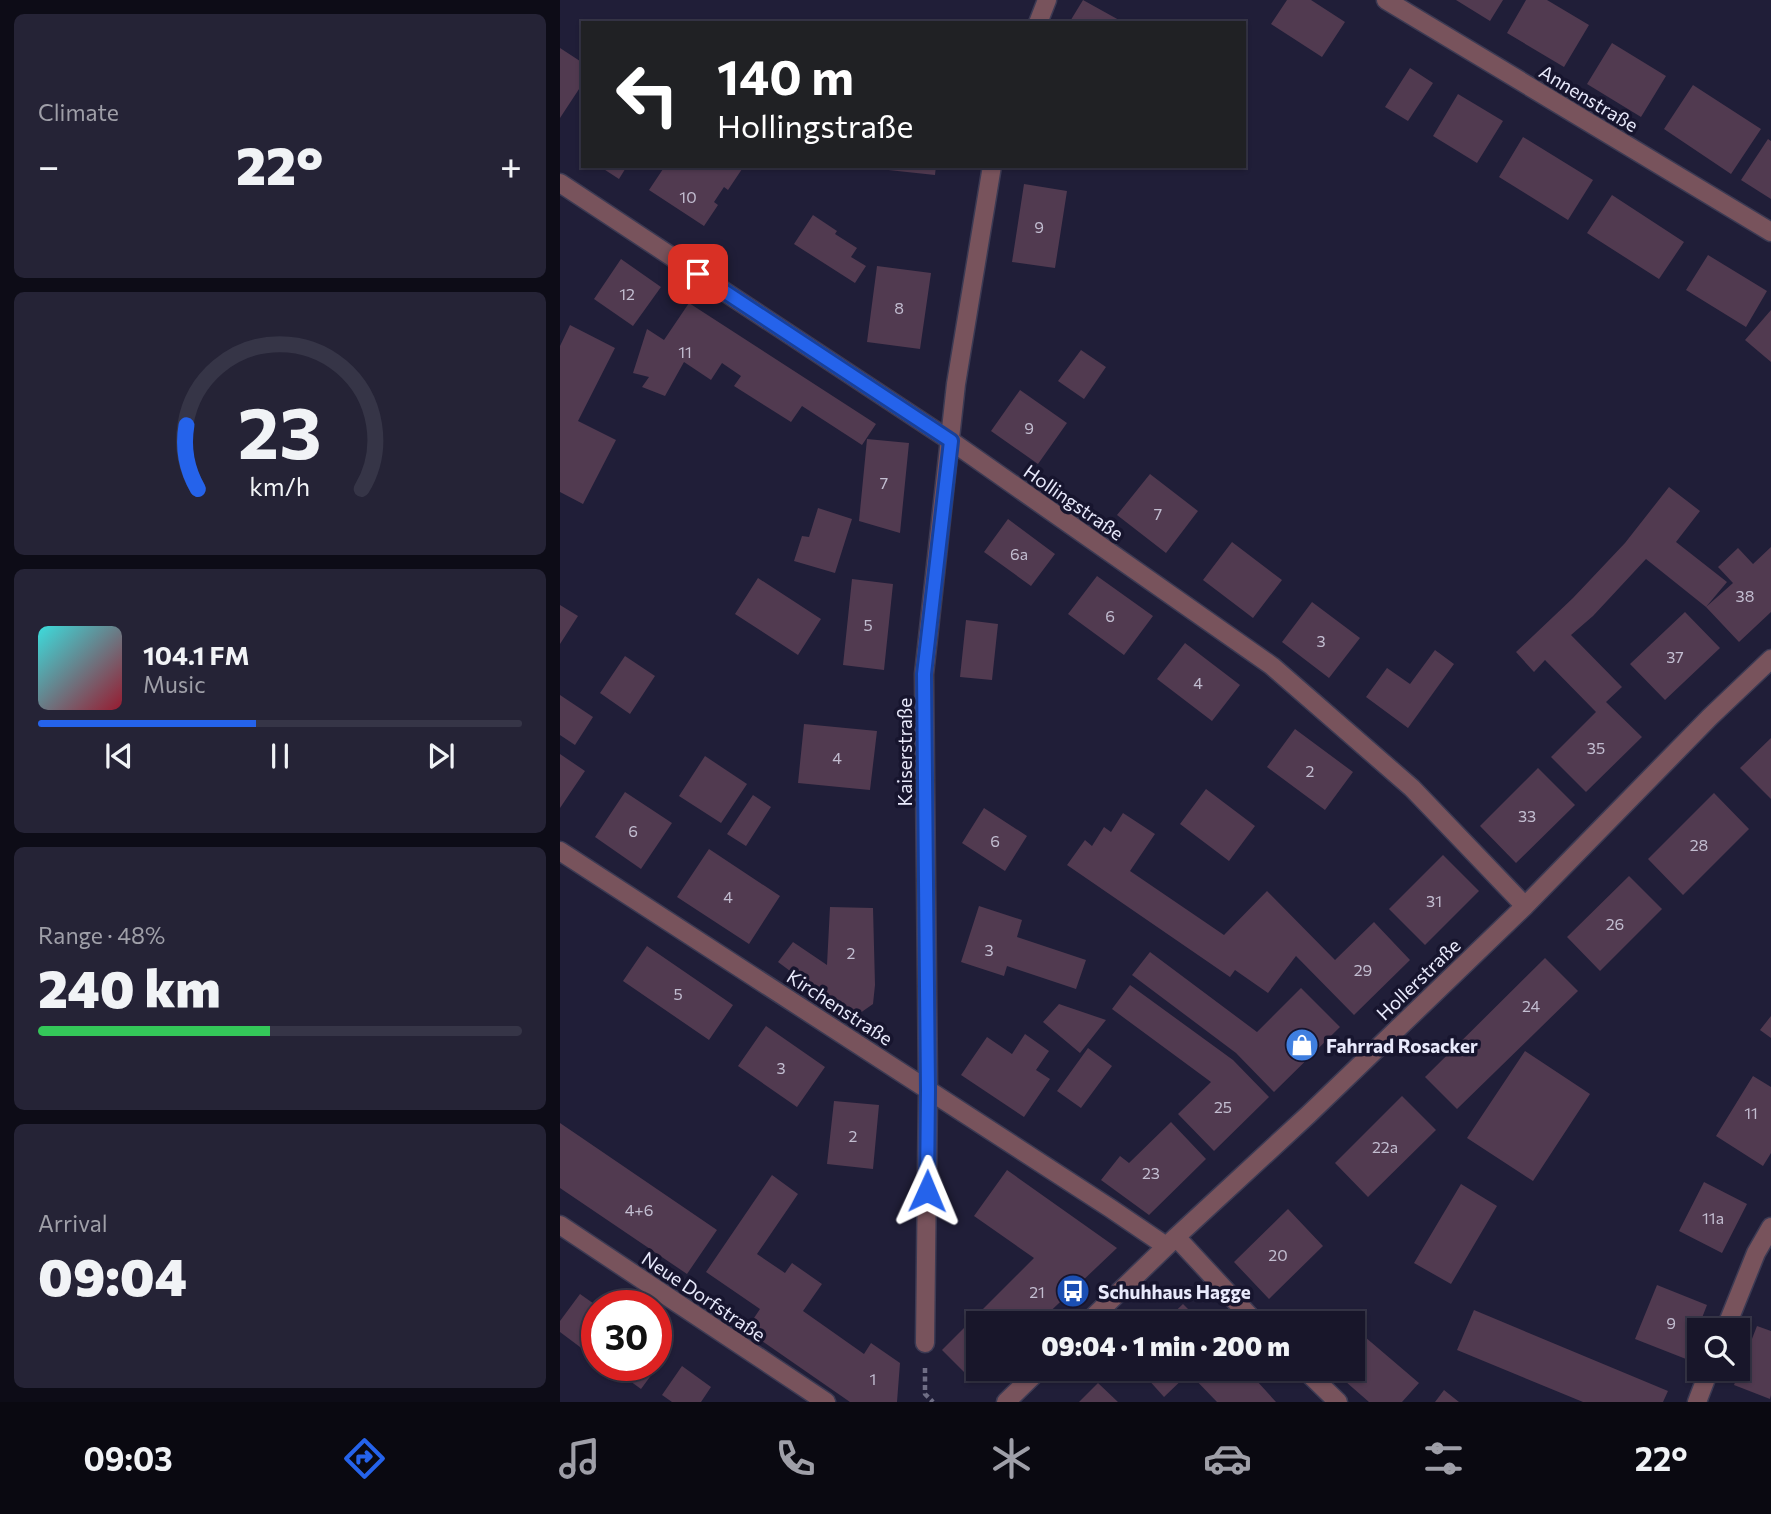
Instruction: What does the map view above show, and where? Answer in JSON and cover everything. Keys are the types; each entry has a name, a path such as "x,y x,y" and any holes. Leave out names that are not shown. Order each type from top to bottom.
{"street":[{"path":"1039,21 1047,0"},
{"name":"Annenstraße","path":"1386,0 1771,232"},
{"name":"Kaiserstraße","path":"925,1343 928,1090 924,674 956,384 992,168"},
{"name":"Hollingstraße","path":"560,183 951,441 1272,666 1412,788 1525,905"},
{"name":"Hollerstraße","path":"1099,1311 1308,1115 1525,905 1710,717 1771,659"},
{"name":"Kirchenstraße","path":"560,851 928,1090 1171,1241 1244,1311"},
{"name":"Neue Dorfstraße","path":"560,1225 826,1402"},
{"path":"1730,1318 1756,1253 1771,1227"},
{"path":"1006,1402 1028,1381"},
{"path":"1316,1381 1338,1402"},
{"path":"1697,1402 1705,1381"}],"path":[{"path":"925,1343 925,1394 933,1402"}],"building":[{"path":"1083,0 1119,20 1118,21 1070,21"},
{"path":"1287,0 1311,0 1345,22 1322,57 1271,24"},
{"path":"1456,0 1503,0 1490,21"},
{"path":"1526,0 1547,0 1589,25 1564,67 1507,33"},
{"path":"1612,43 1666,76 1641,117 1587,84"},
{"path":"560,48 581,62 581,86 560,118"},
{"path":"1410,68 1433,83 1408,121 1385,107"},
{"path":"1693,85 1761,129 1731,174 1664,129"},
{"path":"1458,94 1503,121 1477,163 1433,136"},
{"path":"1523,137 1593,180 1568,220 1499,177"},
{"path":"1768,139 1771,141 1771,199 1741,180"},
{"path":"602,168 626,168 619,179"},
{"path":"664,168 743,168 728,190 724,187 714,202 718,205 704,226 649,190"},
{"path":"879,168 936,168 935,175"},
{"path":"1024,184 1067,191 1055,268 1012,262"},
{"path":"1612,195 1684,242 1659,279 1587,233"},
{"path":"813,215 857,248 851,257 866,266 855,283 794,244"},
{"path":"1708,255 1767,291 1746,327 1686,290"},
{"path":"621,259 661,287 633,326 594,299"},
{"path":"877,266 931,273 920,349 867,342"},
{"path":"689,303 876,424 862,445 802,406 791,422 734,386 741,376 722,363 711,380 684,362 665,396 642,387 649,377 633,373 647,329 664,340"},
{"path":"1771,310 1771,362 1745,340"},
{"path":"570,325 615,348 578,421 616,440 583,504 560,492 560,346"},
{"path":"1081,350 1106,367 1084,399 1058,381"},
{"path":"1020,390 1067,423 1038,464 991,431"},
{"path":"867,439 909,443 900,533 859,521"},
{"path":"1150,474 1198,511 1166,553 1117,515"},
{"path":"1669,487 1700,511 1676,542 1727,582 1706,607 1646,559 1593,616 1571,635 1622,687 1606,702 1642,737 1586,792 1551,757 1596,712 1545,660 1534,672 1516,652 1573,598 1625,543"},
{"path":"818,508 852,519 835,573 794,561 802,536 809,537"},
{"path":"1008,519 1055,554 1031,586 984,552"},
{"path":"1232,542 1282,580 1253,618 1203,580"},
{"path":"1771,547 1771,612 1739,642 1706,607 1733,583 1718,567 1738,548 1753,564"},
{"path":"1097,576 1153,616 1124,655 1068,614"},
{"path":"758,578 821,619 798,655 735,614"},
{"path":"852,579 893,584 884,670 843,665"},
{"path":"1312,602 1360,638 1329,678 1282,642"},
{"path":"560,605 578,616 560,644"},
{"path":"1685,612 1720,648 1665,700 1630,664"},
{"path":"966,620 998,624 992,680 960,677"},
{"path":"1185,643 1240,685 1212,721 1157,679"},
{"path":"1435,650 1454,664 1408,728 1366,697 1387,668 1410,684"},
{"path":"625,656 655,676 630,714 600,693"},
{"path":"560,695 593,717 575,745 560,735"},
{"path":"804,724 877,731 870,790 798,783"},
{"path":"1295,729 1353,772 1325,810 1267,767"},
{"path":"1771,738 1771,799 1740,768"},
{"path":"560,754 585,771 560,808"},
{"path":"705,756 747,784 721,823 679,796"},
{"path":"1538,768 1575,805 1516,863 1480,826"},
{"path":"1206,789 1255,826 1229,861 1180,824"},
{"path":"625,792 672,823 641,869 595,837"},
{"path":"1714,793 1749,829 1683,895 1648,859"},
{"path":"753,795 771,807 746,846 727,834"},
{"path":"984,808 1027,836 1005,871 962,843"},
{"path":"1123,813 1155,834 1130,871 1224,935 1267,891 1335,960 1374,922 1410,960 1354,1015 1296,956 1268,993 1235,970 1230,977 1067,865 1085,840 1092,846 1104,827 1111,832"},
{"path":"709,849 780,896 749,944 677,897"},
{"path":"1443,855 1479,891 1425,945 1389,909"},
{"path":"1629,876 1662,909 1600,971 1567,937"},
{"path":"979,906 1022,920 1017,937 1086,960 1076,989 1007,966 1004,976 961,962"},
{"path":"830,907 873,908 873,1004 853,1018 778,962 793,942 827,965"},
{"path":"647,946 733,1005 709,1040 623,981"},
{"path":"1150,952 1257,1032 1301,988 1340,1027 1274,1092 1236,1053 1132,975"},
{"path":"1545,958 1578,991 1457,1109 1425,1077"},
{"path":"1130,985 1233,1060 1269,1097 1214,1151 1178,1114 1211,1082 1112,1009"},
{"path":"1059,1004 1106,1020 1080,1053 1043,1022"},
{"path":"1771,1016 1771,1038 1760,1030"},
{"path":"766,1026 825,1067 797,1107 738,1066"},
{"path":"1025,1034 1049,1051 1036,1070 1050,1079 1024,1117 961,1075 987,1037 1012,1054"},
{"path":"1088,1048 1112,1066 1081,1108 1057,1091"},
{"path":"1525,1051 1590,1094 1533,1181 1467,1138"},
{"path":"1753,1076 1771,1087 1771,1153 1763,1166 1716,1136"},
{"path":"1402,1096 1436,1130 1368,1197 1335,1163"},
{"path":"834,1101 879,1105 873,1169 827,1164"},
{"path":"1171,1122 1206,1159 1149,1215 1101,1180 1120,1156 1129,1163"},
{"path":"560,1123 717,1230 687,1274 560,1188"},
{"path":"1007,1170 1117,1248 1051,1311 981,1311 1034,1258 974,1216"},
{"path":"772,1175 798,1194 757,1254 785,1273 792,1263 822,1284 803,1311 864,1354 871,1343 900,1363 897,1402 850,1402 746,1330 760,1309 706,1272"},
{"path":"1704,1182 1747,1204 1722,1253 1679,1231"},
{"path":"1461,1184 1497,1206 1451,1284 1414,1263"},
{"path":"1288,1209 1323,1246 1269,1299 1234,1262"},
{"path":"1657,1285 1707,1305 1702,1318 1687,1318 1686,1359 1635,1339"},
{"path":"581,1295 581,1348 560,1332 560,1321"},
{"path":"1183,1304 1190,1311 1176,1311"},
{"path":"1474,1310 1668,1391 1663,1402 1583,1402 1457,1350"},
{"path":"966,1326 966,1374 942,1350"},
{"path":"1757,1326 1771,1331 1770,1399 1734,1385 1736,1381 1750,1381 1750,1344"},
{"path":"1365,1337 1419,1383 1402,1402 1369,1402 1345,1381 1365,1381"},
{"path":"682,1366 711,1387 701,1402 672,1402 662,1395"},
{"path":"630,1381 647,1381 641,1389"},
{"path":"1150,1381 1181,1381 1164,1397"},
{"path":"1197,1381 1257,1381 1276,1402 1217,1402"},
{"path":"1098,1383 1118,1402 1079,1402"},
{"path":"1444,1390 1459,1402 1435,1402"}],"place":[{"name":"Fahrrad Rosacker","path":"1302,1045"},
{"name":"Schuhhaus Hagge","path":"1073,1291"}],"route":[{"path":"698,274 951,441 924,674 927,1191"}]}
